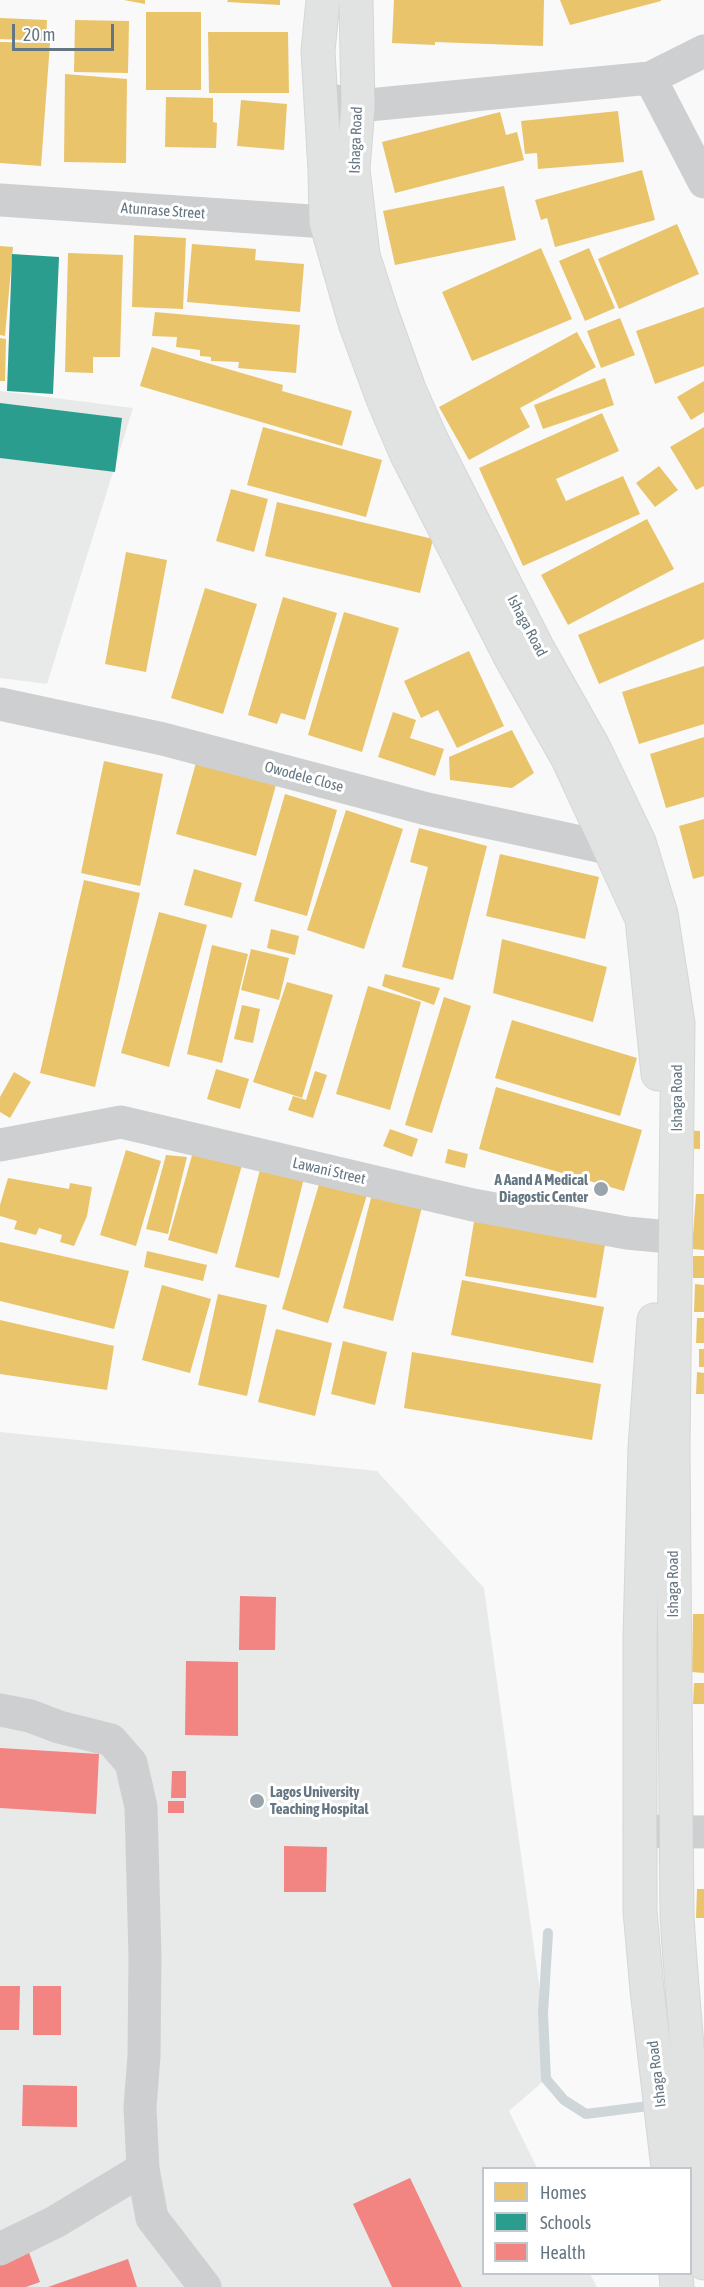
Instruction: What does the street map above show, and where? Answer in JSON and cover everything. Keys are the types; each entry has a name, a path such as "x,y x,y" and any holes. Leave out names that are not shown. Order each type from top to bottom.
{"main road":[{"name":"Ishaga Road","path":"323,0 318,51 326,222 355,322 383,399 406,453 512,660 568,759 642,919 656,1043 659,1097 659,1236 645,1448 640,1636 640,1911 647,1990 690,2167"},
{"name":"Ishaga Road","path":"356,0 358,106 353,170 363,255 382,314 405,378 432,441 537,647 593,746 639,842 662,914 678,1023 673,1626 691,1832 677,1916 693,2181 704,2262"}],"street":[{"path":"321,98 358,106 650,78 704,51"},
{"path":"650,78 704,182"},
{"name":"Atunrase Street","path":"0,200 326,222"},
{"name":"Owodele Close","path":"0,704 163,739 427,809 608,848"},
{"name":"Lawani Street","path":"0,1145 121,1122 473,1205 627,1233 659,1236"},
{"path":"0,1710 30,1716 59,1727 111,1740 131,1764 141,1807 145,1957 144,2055 140,2107 143,2169 152,2218 205,2287"},
{"path":"640,1831 691,1832"},
{"path":"0,2249 55,2222 143,2169"}],"shaded area":[{"path":"0,391 133,408 47,684 0,678"},
{"name":"Lagos University Teaching Hospital","path":"0,1432 377,1471 484,1588 543,2013 546,2079 509,2111 537,2167 482,2167 482,2275 591,2275 597,2287 0,2287"}],"building: Homes":[{"path":"124,0 145,0 145,4"},
{"path":"228,0 280,0 280,5 227,2"},
{"path":"394,0 544,0 543,46 435,42 435,45 392,43"},
{"path":"560,0 661,0 661,1 570,25"},
{"path":"146,12 201,12 201,90 146,90"},
{"path":"0,18 47,20 46,41 0,39"},
{"path":"75,20 129,21 128,73 74,72"},
{"path":"208,32 288,32 289,93 209,93"},
{"path":"0,42 50,43 41,166 0,163"},
{"path":"65,74 127,79 126,163 64,162"},
{"path":"166,97 213,98 213,122 217,123 216,148 165,147"},
{"path":"241,100 287,104 284,150 237,146"},
{"path":"618,111 624,162 538,169 537,153 525,154 521,121"},
{"path":"500,112 506,135 517,132 524,160 395,193 382,142"},
{"path":"642,170 655,220 555,247 547,218 541,220 535,200"},
{"path":"504,186 516,240 395,265 383,211"},
{"path":"677,224 699,274 619,309 598,259"},
{"path":"134,235 186,238 183,309 132,307"},
{"path":"192,244 256,249 255,260 304,264 300,312 187,302"},
{"path":"0,246 13,247 5,336 0,335"},
{"path":"541,248 572,319 472,361 442,292"},
{"path":"589,248 615,308 585,321 559,261"},
{"path":"68,253 123,255 120,357 93,357 93,373 65,372"},
{"path":"704,307 704,366 655,384 636,331"},
{"path":"155,312 300,325 296,373 238,368 239,362 211,361 211,357 200,356 200,350 176,347 177,337 152,336"},
{"path":"620,318 635,355 601,368 587,331"},
{"path":"577,332 596,367 520,408 530,427 469,460 439,407"},
{"path":"0,338 6,339 5,381 0,381"},
{"path":"152,347 283,385 282,391 352,411 342,446 140,386"},
{"path":"605,378 614,405 543,429 534,405"},
{"path":"704,381 704,412 691,420 677,397"},
{"path":"602,413 619,451 556,479 566,501 623,476 640,514 523,566 479,468"},
{"path":"263,427 382,460 366,517 247,485"},
{"path":"704,427 704,486 696,490 670,447"},
{"path":"659,466 678,490 655,507 636,483"},
{"path":"231,489 268,499 254,552 216,541"},
{"path":"277,502 433,539 420,593 265,556"},
{"path":"647,519 674,569 568,625 541,575"},
{"path":"126,552 167,560 146,672 105,664"},
{"path":"704,582 704,639 599,684 578,635"},
{"path":"205,588 257,604 223,714 171,698"},
{"path":"283,597 337,613 305,720 281,713 277,724 248,715"},
{"path":"344,612 399,628 362,752 308,735"},
{"path":"469,651 504,726 457,748 438,710 421,718 404,681"},
{"path":"704,666 704,724 639,744 622,692"},
{"path":"393,712 416,720 410,738 444,749 435,776 378,757"},
{"path":"512,730 534,773 512,788 450,780 449,757"},
{"path":"704,737 704,797 666,808 650,754"},
{"path":"104,761 163,774 140,886 81,873"},
{"path":"196,763 276,785 256,856 176,834"},
{"path":"285,794 337,810 307,916 254,901"},
{"path":"346,810 403,829 364,949 307,930"},
{"path":"704,819 704,876 693,879 679,826"},
{"path":"419,828 487,846 453,980 402,967 428,867 410,862"},
{"path":"500,854 599,877 585,939 486,916"},
{"path":"194,869 242,883 232,918 184,905"},
{"path":"84,880 140,893 95,1087 40,1073"},
{"path":"159,912 207,925 169,1067 121,1053"},
{"path":"271,929 299,936 295,955 267,948"},
{"path":"502,939 607,967 593,1022 493,993"},
{"path":"212,945 248,954 222,1063 187,1054"},
{"path":"251,949 289,958 279,1000 241,990"},
{"path":"385,974 440,988 434,1005 382,986"},
{"path":"287,982 333,995 302,1098 253,1082"},
{"path":"368,986 421,1002 390,1110 336,1094"},
{"path":"444,997 471,1006 432,1133 405,1125"},
{"path":"242,1005 260,1009 253,1043 234,1039"},
{"path":"512,1020 637,1058 620,1116 495,1078"},
{"path":"216,1069 249,1079 240,1109 207,1099"},
{"path":"315,1071 327,1075 313,1118 288,1110 293,1096 306,1100"},
{"path":"14,1072 31,1082 10,1118 0,1112 0,1097"},
{"path":"496,1087 642,1130 624,1191 479,1149"},
{"path":"390,1129 418,1139 412,1157 383,1146"},
{"path":"678,1130 700,1131 700,1149 678,1148"},
{"path":"195,1145 244,1158 217,1254 168,1240"},
{"path":"448,1149 468,1154 465,1168 445,1163"},
{"path":"126,1150 161,1161 136,1246 100,1235"},
{"path":"166,1155 187,1157 168,1234 146,1229"},
{"path":"263,1158 306,1170 279,1278 235,1267"},
{"path":"323,1171 370,1185 328,1323 282,1309"},
{"path":"8,1178 69,1189 70,1183 92,1187 87,1216 74,1246 60,1242 62,1235 39,1228 36,1235 14,1229 17,1221 0,1216 0,1205"},
{"path":"372,1194 422,1207 393,1321 343,1308"},
{"path":"696,1194 704,1194 704,1250 692,1249"},
{"path":"475,1216 606,1239 596,1298 465,1276"},
{"path":"0,1242 129,1271 114,1329 0,1301"},
{"path":"147,1251 207,1265 203,1281 144,1267"},
{"path":"693,1256 704,1256 704,1278 693,1278"},
{"path":"462,1280 604,1307 593,1363 451,1335"},
{"path":"695,1284 704,1285 704,1312 694,1312"},
{"path":"162,1285 211,1299 190,1373 142,1360"},
{"path":"218,1294 267,1305 247,1396 198,1385"},
{"path":"697,1318 704,1318 704,1343 696,1343"},
{"path":"0,1320 114,1346 107,1390 0,1374"},
{"path":"276,1329 332,1343 315,1416 258,1402"},
{"path":"343,1341 387,1352 375,1405 331,1394"},
{"path":"699,1349 704,1349 704,1367 699,1367"},
{"path":"412,1352 601,1384 592,1440 404,1408"},
{"path":"697,1372 704,1373 704,1394 696,1394"},
{"path":"693,1614 704,1614 704,1673 692,1672"},
{"path":"694,1683 704,1683 704,1704 693,1704"},
{"path":"697,1889 704,1889 704,1918 696,1918"}],"building: Schools":[{"path":"12,254 59,257 53,394 7,391"},
{"path":"0,403 122,418 115,472 0,458"}],"building: Health":[{"path":"240,1596 276,1597 275,1650 239,1650"},
{"path":"186,1661 238,1662 238,1736 185,1735"},
{"path":"0,1748 99,1754 96,1814 0,1808"},
{"path":"172,1771 186,1771 186,1798 171,1798"},
{"path":"168,1801 184,1801 184,1813 168,1813"},
{"path":"284,1846 327,1847 326,1892 284,1892"},
{"path":"0,1986 20,1986 19,2030 0,2030"},
{"path":"33,1986 61,1986 61,2035 33,2035"},
{"path":"23,2085 77,2086 77,2127 22,2126"},
{"path":"410,2178 462,2287 392,2287 353,2204"},
{"path":"28,2250 40,2282 26,2287 0,2287 0,2261"},
{"path":"128,2259 137,2287 48,2287"}],"waterway":[{"path":"548,1933 543,2013 546,2079 564,2100 586,2114 656,2105"}],"place":[{"name":"A Aand A Medical Diagostic Center","path":"601,1189"},
{"name":"Lagos University Teaching Hospital","path":"257,1801"}]}
